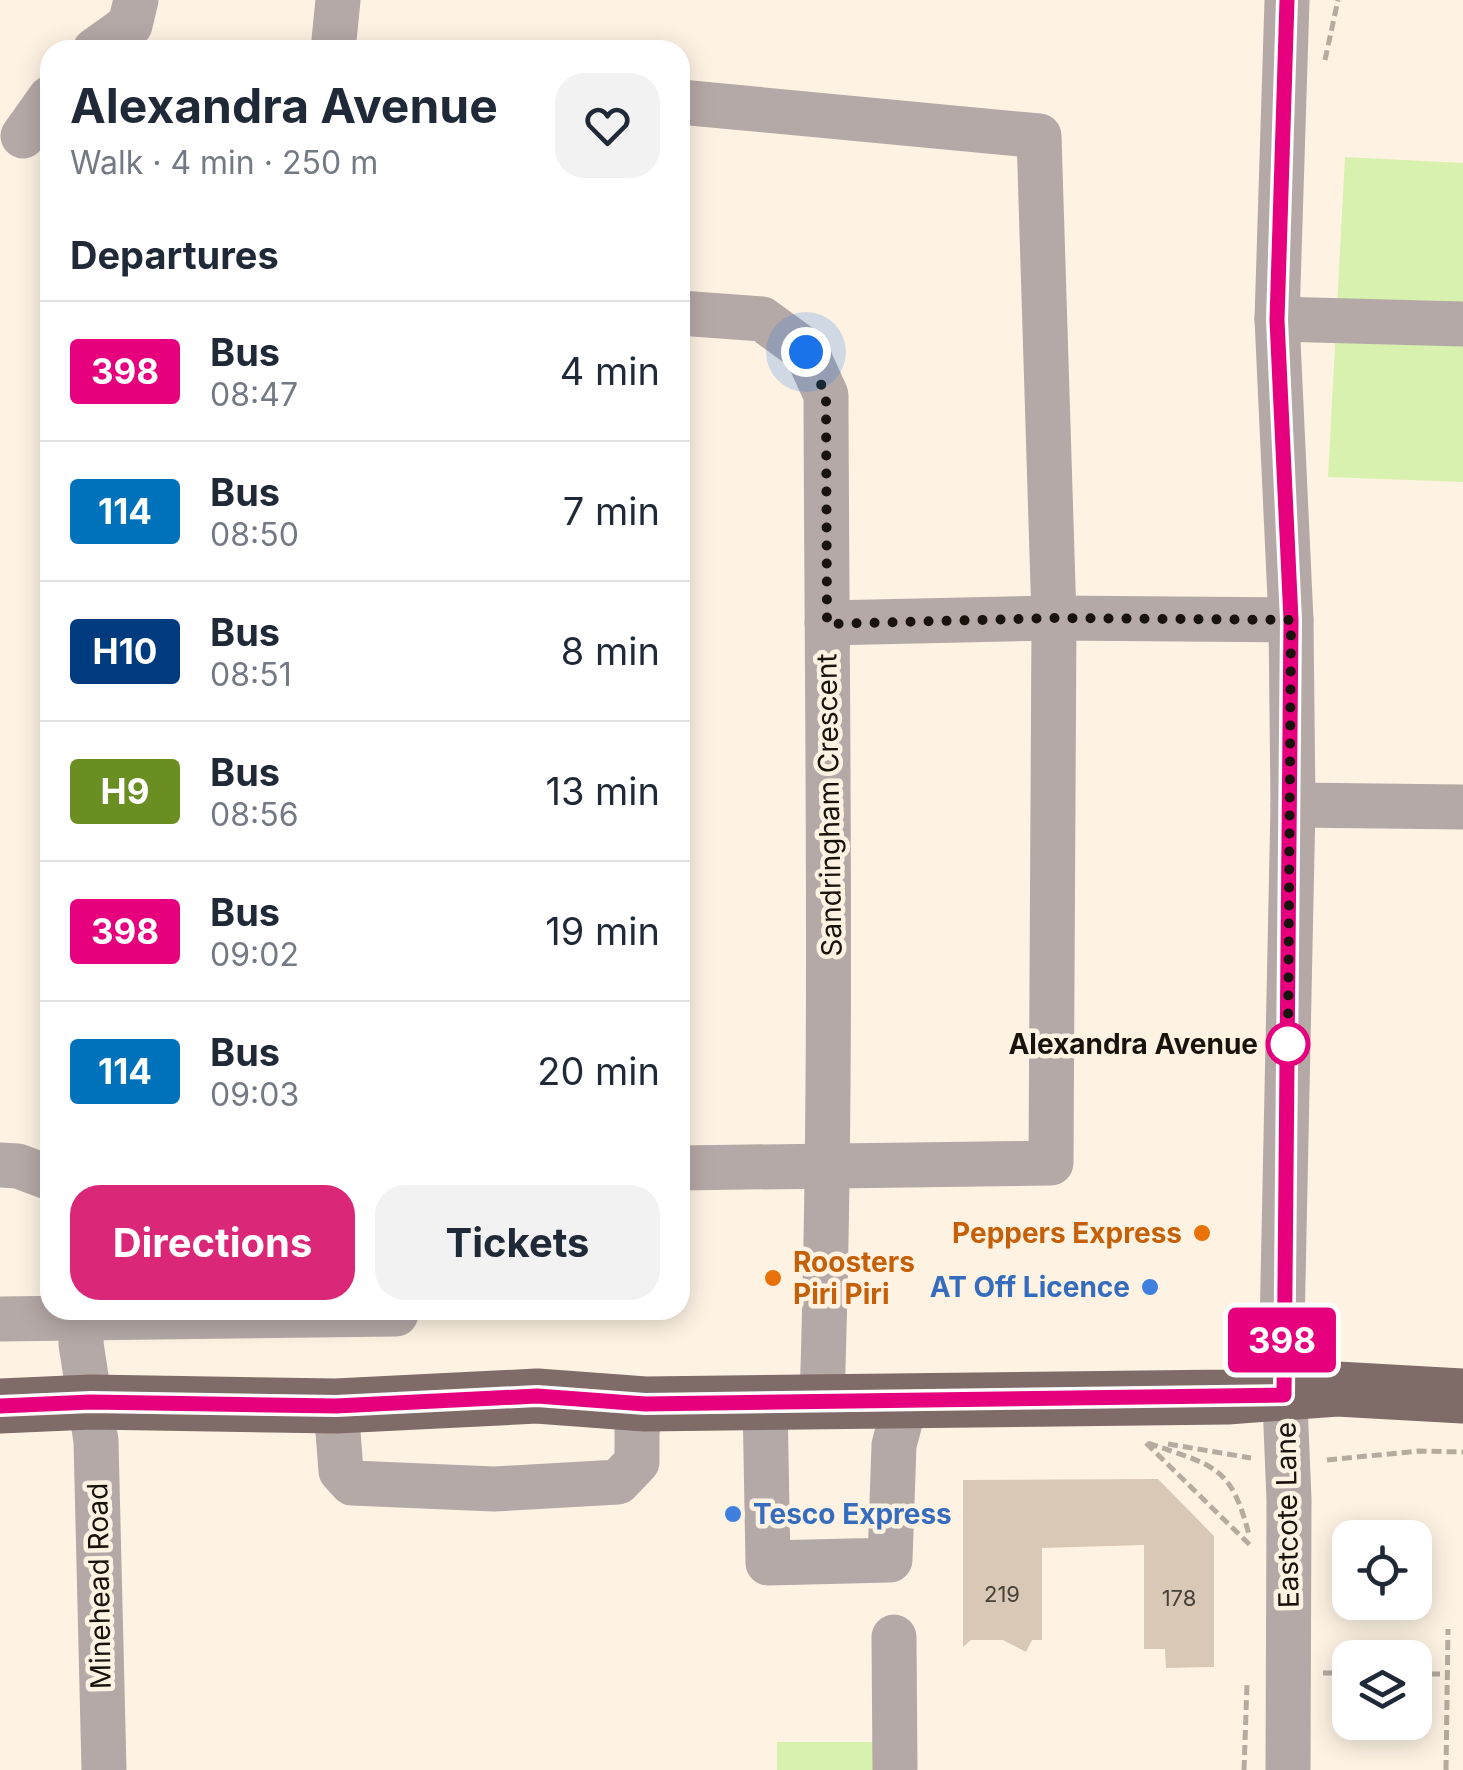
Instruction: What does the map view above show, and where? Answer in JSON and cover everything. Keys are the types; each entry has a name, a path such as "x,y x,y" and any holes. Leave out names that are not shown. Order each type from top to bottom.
{"main road":[{"path":"0,1406 91,1402 336,1406 537,1396 645,1404 1284,1395 1357,1389 1463,1396"}],"street":[{"path":"108,40 130,25 136,0"},
{"path":"334,40 338,0"},
{"name":"Eastcote Lane","path":"1287,0 1277,320 1291,620 1284,1395 1290,1500 1288,1770"},
{"path":"690,103 1039,136 1054,618 1051,1163 690,1168"},
{"path":"24,136 40,113"},
{"name":"Sandringham Crescent","path":"690,314 762,319 806,352 826,395 830,1168 822,1400"},
{"path":"1277,320 1463,324"},
{"path":"827,624 1054,618 1291,620"},
{"path":"1292,806 1463,808"},
{"path":"0,1319 40,1317"},
{"path":"83,1320 81,1344 91,1402"},
{"path":"764,1400 768,1563 890,1560 894,1445 906,1400"},
{"name":"Minehead Road","path":"91,1402 96,1441 104,1770"},
{"path":"336,1406 341,1471 352,1483 494,1489 618,1482 636,1462 637,1430 645,1404"},
{"path":"894,1637 896,1770"}],"path":[{"path":"1318,68 1326,60 1338,0"},
{"path":"1229,1357 1230,1340 1248,1330"},
{"path":"1145,1442 1210,1466 1238,1490 1253,1548 1145,1442"},
{"path":"1145,1442 1261,1458"},
{"path":"1311,1460 1463,1452"},
{"path":"1446,1770 1448,1629"},
{"path":"1432,1674 1447,1674"},
{"path":"1244,1770 1247,1682"}],"green space":[{"path":"1345,157 1463,163 1463,482 1328,477"},
{"path":"777,1742 874,1742 874,1770 777,1770"}],"building":[{"path":"1158,1479 1214,1536 1214,1667 1166,1668 1165,1649 1144,1649 1144,1545 1042,1548 1042,1640 1032,1640 1026,1652 1003,1640 971,1640 963,1647 963,1480"}],"bus line":[{"name":"398","path":"0,1406 91,1402 336,1406 537,1396 645,1404 1284,1395 1291,620 1277,320 1287,0"}],"place":[{"name":"Alexandra Avenue","path":"1288,1044"},
{"name":"Peppers Express","path":"1202,1233"},
{"name":"Roosters Piri Piri","path":"773,1278"},
{"name":"AT Off Licence","path":"1150,1287"},
{"name":"Tesco Express","path":"733,1514"}],"route":[{"path":"806,352 826,395 827,624 1054,618 1291,620 1288,1044"}]}
